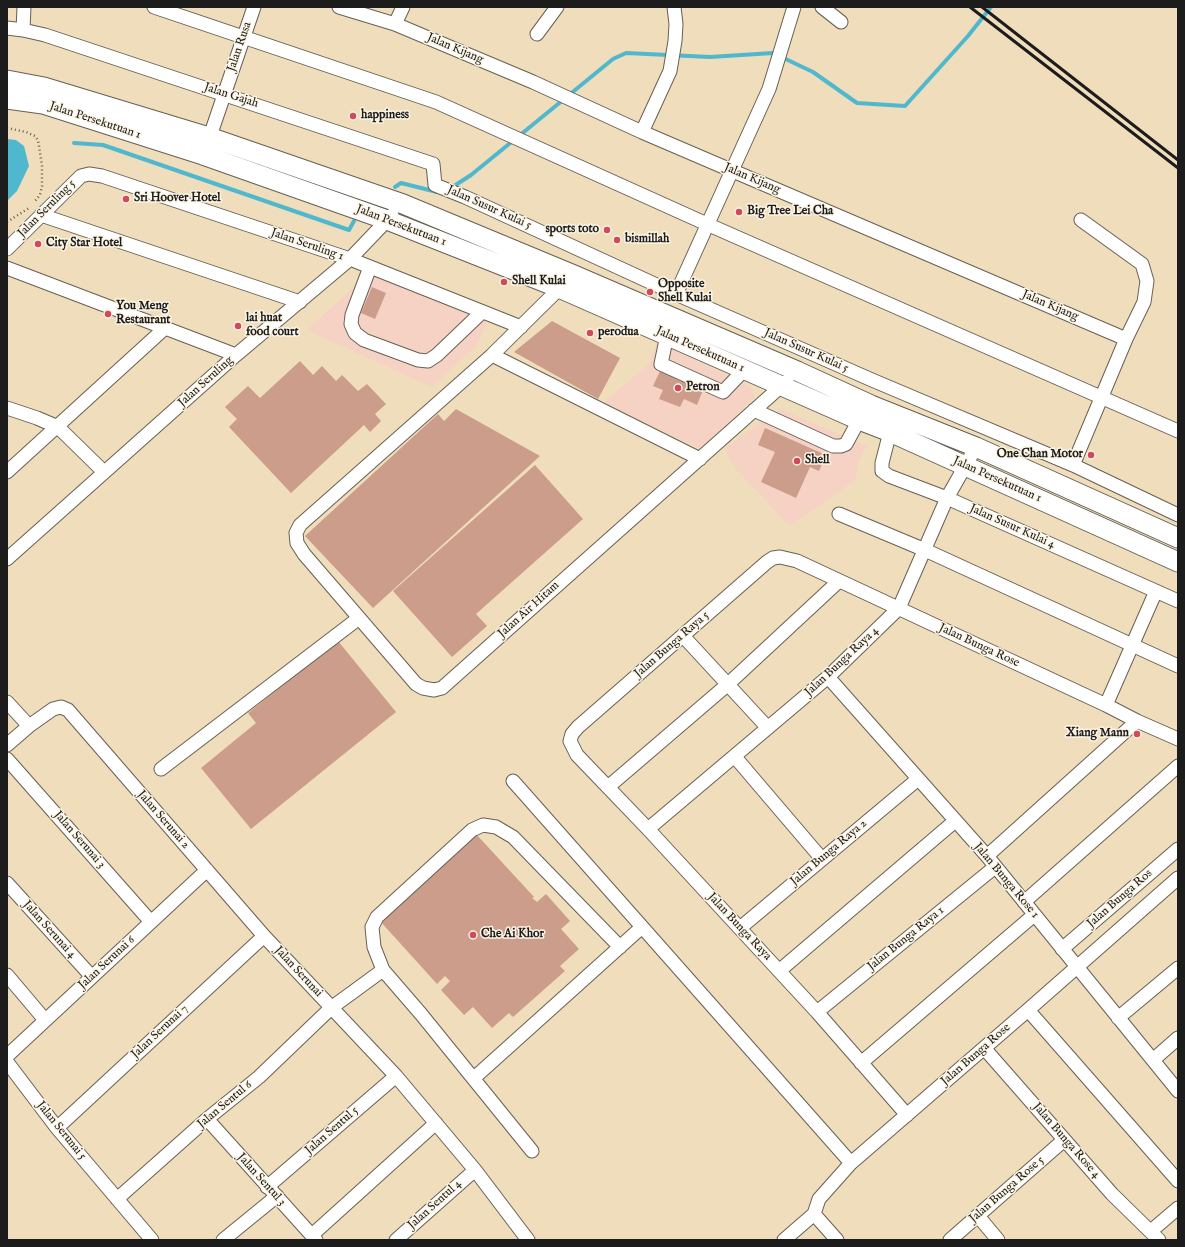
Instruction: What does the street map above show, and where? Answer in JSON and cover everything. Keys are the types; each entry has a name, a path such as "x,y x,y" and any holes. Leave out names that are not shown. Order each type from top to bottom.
{"highway":[{"name":"Jalan Persekutuan 1","path":"7,80 44,87 210,137 403,204 574,275 797,371 871,405 976,447 1178,538"},
{"name":"Jalan Persekutuan 1","path":"7,99 43,104 203,155 387,220 559,288 859,420 890,432 1178,562"}],"street":[{"path":"23,30 24,7"},
{"path":"154,7 436,102 541,150 1178,431"},
{"name":"Jalan Rusa","path":"203,155 254,7"},
{"name":"Jalan Kijang","path":"339,7 395,24 533,82 582,103 642,132 1126,339"},
{"path":"395,24 402,7"},
{"path":"537,34 557,7"},
{"path":"642,132 670,70 674,53 676,24 674,7"},
{"path":"676,294 769,89 794,7"},
{"path":"822,7 841,22"},
{"name":"Jalan Gajah","path":"7,28 45,35 433,164 435,185"},
{"name":"Jalan Seruling 5","path":"7,249 81,176 89,174"},
{"name":"Jalan Seruling 1","path":"89,174 110,178 350,259 521,327"},
{"name":"Jalan Susur Kulai 5","path":"435,185 466,197 676,294 879,383 1073,465 1178,515"},
{"name":"Jalan Seruling","path":"7,559 236,355 350,259 403,204"},
{"path":"41,215 300,302"},
{"path":"1073,465 1126,339 1144,302 1147,281 1142,264 1081,220"},
{"path":"370,267 352,315 354,333 364,340 418,360 428,361 437,355 482,312"},
{"path":"7,268 236,355"},
{"name":"Jalan Air Hitam","path":"574,275 492,355 307,518 300,525 296,533 297,543 416,684 423,688 434,690 442,688 754,410 783,386 797,371"},
{"path":"7,472 165,328"},
{"path":"667,335 661,364 717,389 724,392 745,369"},
{"path":"492,355 700,459"},
{"path":"7,408 58,427 104,472"},
{"path":"754,410 833,446 841,446 846,444 859,420"},
{"name":"Jalan Susur Kulai 4","path":"890,432 882,471 889,476 947,498 1178,601"},
{"name":"Jalan Bunga Raya 4","path":"648,829 828,677 899,608 947,498 976,447"},
{"path":"840,514 925,550 1178,666"},
{"name":"Jalan Bunga Rose","path":"780,557 797,561 1178,739"},
{"name":"Jalan Bunga Raya 5","path":"570,740 572,734 578,727 767,562 773,558 780,557"},
{"path":"608,787 727,685 839,581"},
{"path":"1106,705 1156,591"},
{"path":"161,769 359,618"},
{"path":"683,636 768,728"},
{"name":"Jalan Bunga Rose 1","path":"828,677 986,856 1178,1091"},
{"path":"7,702 28,726 7,745"},
{"name":"Jalan Serunai 2","path":"28,726 53,709 61,708 68,710 264,936"},
{"path":"986,856 1137,721"},
{"name":"Jalan Bunga Raya","path":"570,740 577,755 740,928 817,1012 907,1115"},
{"path":"735,757 822,859"},
{"name":"Jalan Serunai 3","path":"7,759 151,922"},
{"path":"1024,902 1178,766"},
{"name":"Jalan Bunga Raya 2","path":"740,928 918,779"},
{"path":"513,781 851,1163"},
{"path":"779,971 956,822"},
{"path":"532,1151 474,1078 383,970 374,947 372,927 377,917 472,830 483,825 496,827 514,837 620,947"},
{"name":"Jalan Bunga Ros","path":"1062,949 1178,849"},
{"name":"Jalan Bunga Raya 1","path":"817,1012 995,867"},
{"name":"Jalan Serunai 6","path":"7,1056 207,870"},
{"name":"Jalan Bunga Rose","path":"784,1240 814,1214 820,1199 851,1163 1178,878"},
{"name":"Jalan Serunai 4","path":"7,883 92,977"},
{"path":"861,1063 1034,915"},
{"path":"474,1078 642,927"},
{"name":"Jalan Serunai","path":"264,936 396,1076 475,1170 528,1240"},
{"name":"Jalan Serunai 7","path":"57,1128 264,936"},
{"path":"1118,1018 1178,968"},
{"name":"Jalan Sentul 6","path":"117,1200 207,1119 259,1077 331,1008 383,970"},
{"path":"7,975 45,1020"},
{"path":"1028,1010 1178,1181"},
{"path":"1152,1060 1178,1038"},
{"name":"Jalan Bunga Rose 4","path":"984,1048 1112,1194 1155,1236"},
{"name":"Jalan Serunai 5","path":"7,1062 57,1128 152,1240"},
{"name":"Jalan Sentul 5","path":"267,1187 396,1076"},
{"name":"Jalan Sentul 3","path":"207,1119 314,1238"},
{"path":"314,1238 436,1123"},
{"name":"Jalan Bunga Rose 5","path":"950,1240 1064,1140"},
{"name":"Jalan Sentul 4","path":"396,1240 475,1170"},
{"path":"230,1238 277,1196"},
{"path":"1155,1236 1178,1208"},
{"path":"814,1214 837,1240"},
{"path":"978,1216 998,1240"}],"path":[{"path":"7,128 26,132 35,136 40,145 42,165 42,186 40,195 32,206 7,222"}],"shaded area":[{"path":"371,271 487,321 477,345 432,387 307,330"},
{"path":"657,343 717,370 752,388 754,398 700,449 603,403 649,364"},
{"path":"780,409 867,446 859,460 855,480 790,526 733,466 725,448"}],"water":[{"path":"7,139 16,140 24,146 29,166 17,191 7,201"}],"building":[{"path":"372,287 386,293 375,319 361,313"},
{"path":"552,321 620,358 598,399 514,352"},
{"path":"300,361 313,375 322,366 336,381 342,375 358,391 367,384 386,404 375,414 381,421 370,432 364,425 291,493 229,427 237,419 225,407 248,386 260,398"},
{"name":"Petron","path":"660,371 703,390 697,405 684,399 680,407 659,399 663,390 653,386"},
{"path":"456,409 540,456 373,608 305,536 438,414 444,421"},
{"name":"Shell","path":"765,428 826,455 819,471 810,467 796,498 761,482 775,452 758,445"},
{"path":"535,465 583,519 476,614 487,626 452,657 393,591"},
{"path":"338,641 396,712 251,829 201,768 256,723 248,713"},
{"path":"476,834 534,897 532,898 537,902 546,894 570,921 561,929 579,949 560,966 565,971 513,1017 509,1013 492,1028 473,1007 464,1015 441,990 450,981 445,976 437,984 380,921"}],"waterway":[{"path":"569,95 613,59 626,53 710,57 773,53 813,72 857,103 905,106 968,36 991,7"},
{"path":"451,188 471,175 563,100"},
{"path":"74,143 103,145 349,230 354,221"},
{"path":"395,187 401,183 437,192"}],"railway":[{"path":"970,7 1178,168"},
{"path":"982,7 1178,160"}],"place":[{"name":"happiness","path":"353,116"},
{"name":"Sri Hoover Hotel","path":"126,199"},
{"name":"Big Tree Lei Cha","path":"739,212"},
{"name":"sports toto","path":"607,230"},
{"name":"bismillah","path":"617,240"},
{"name":"City Star Hotel","path":"38,244"},
{"name":"Shell Kulai","path":"504,282"},
{"name":"Opposite Shell Kulai","path":"650,292"},
{"name":"You Meng Restaurant","path":"108,314"},
{"name":"lai huat food court","path":"238,326"},
{"name":"perodua","path":"590,333"},
{"name":"Petron","path":"678,388"},
{"name":"One Chan Motor","path":"1091,455"},
{"name":"Shell","path":"797,461"},
{"name":"Xiang Mann","path":"1137,734"},
{"name":"Che Ai Khor","path":"473,935"}]}
